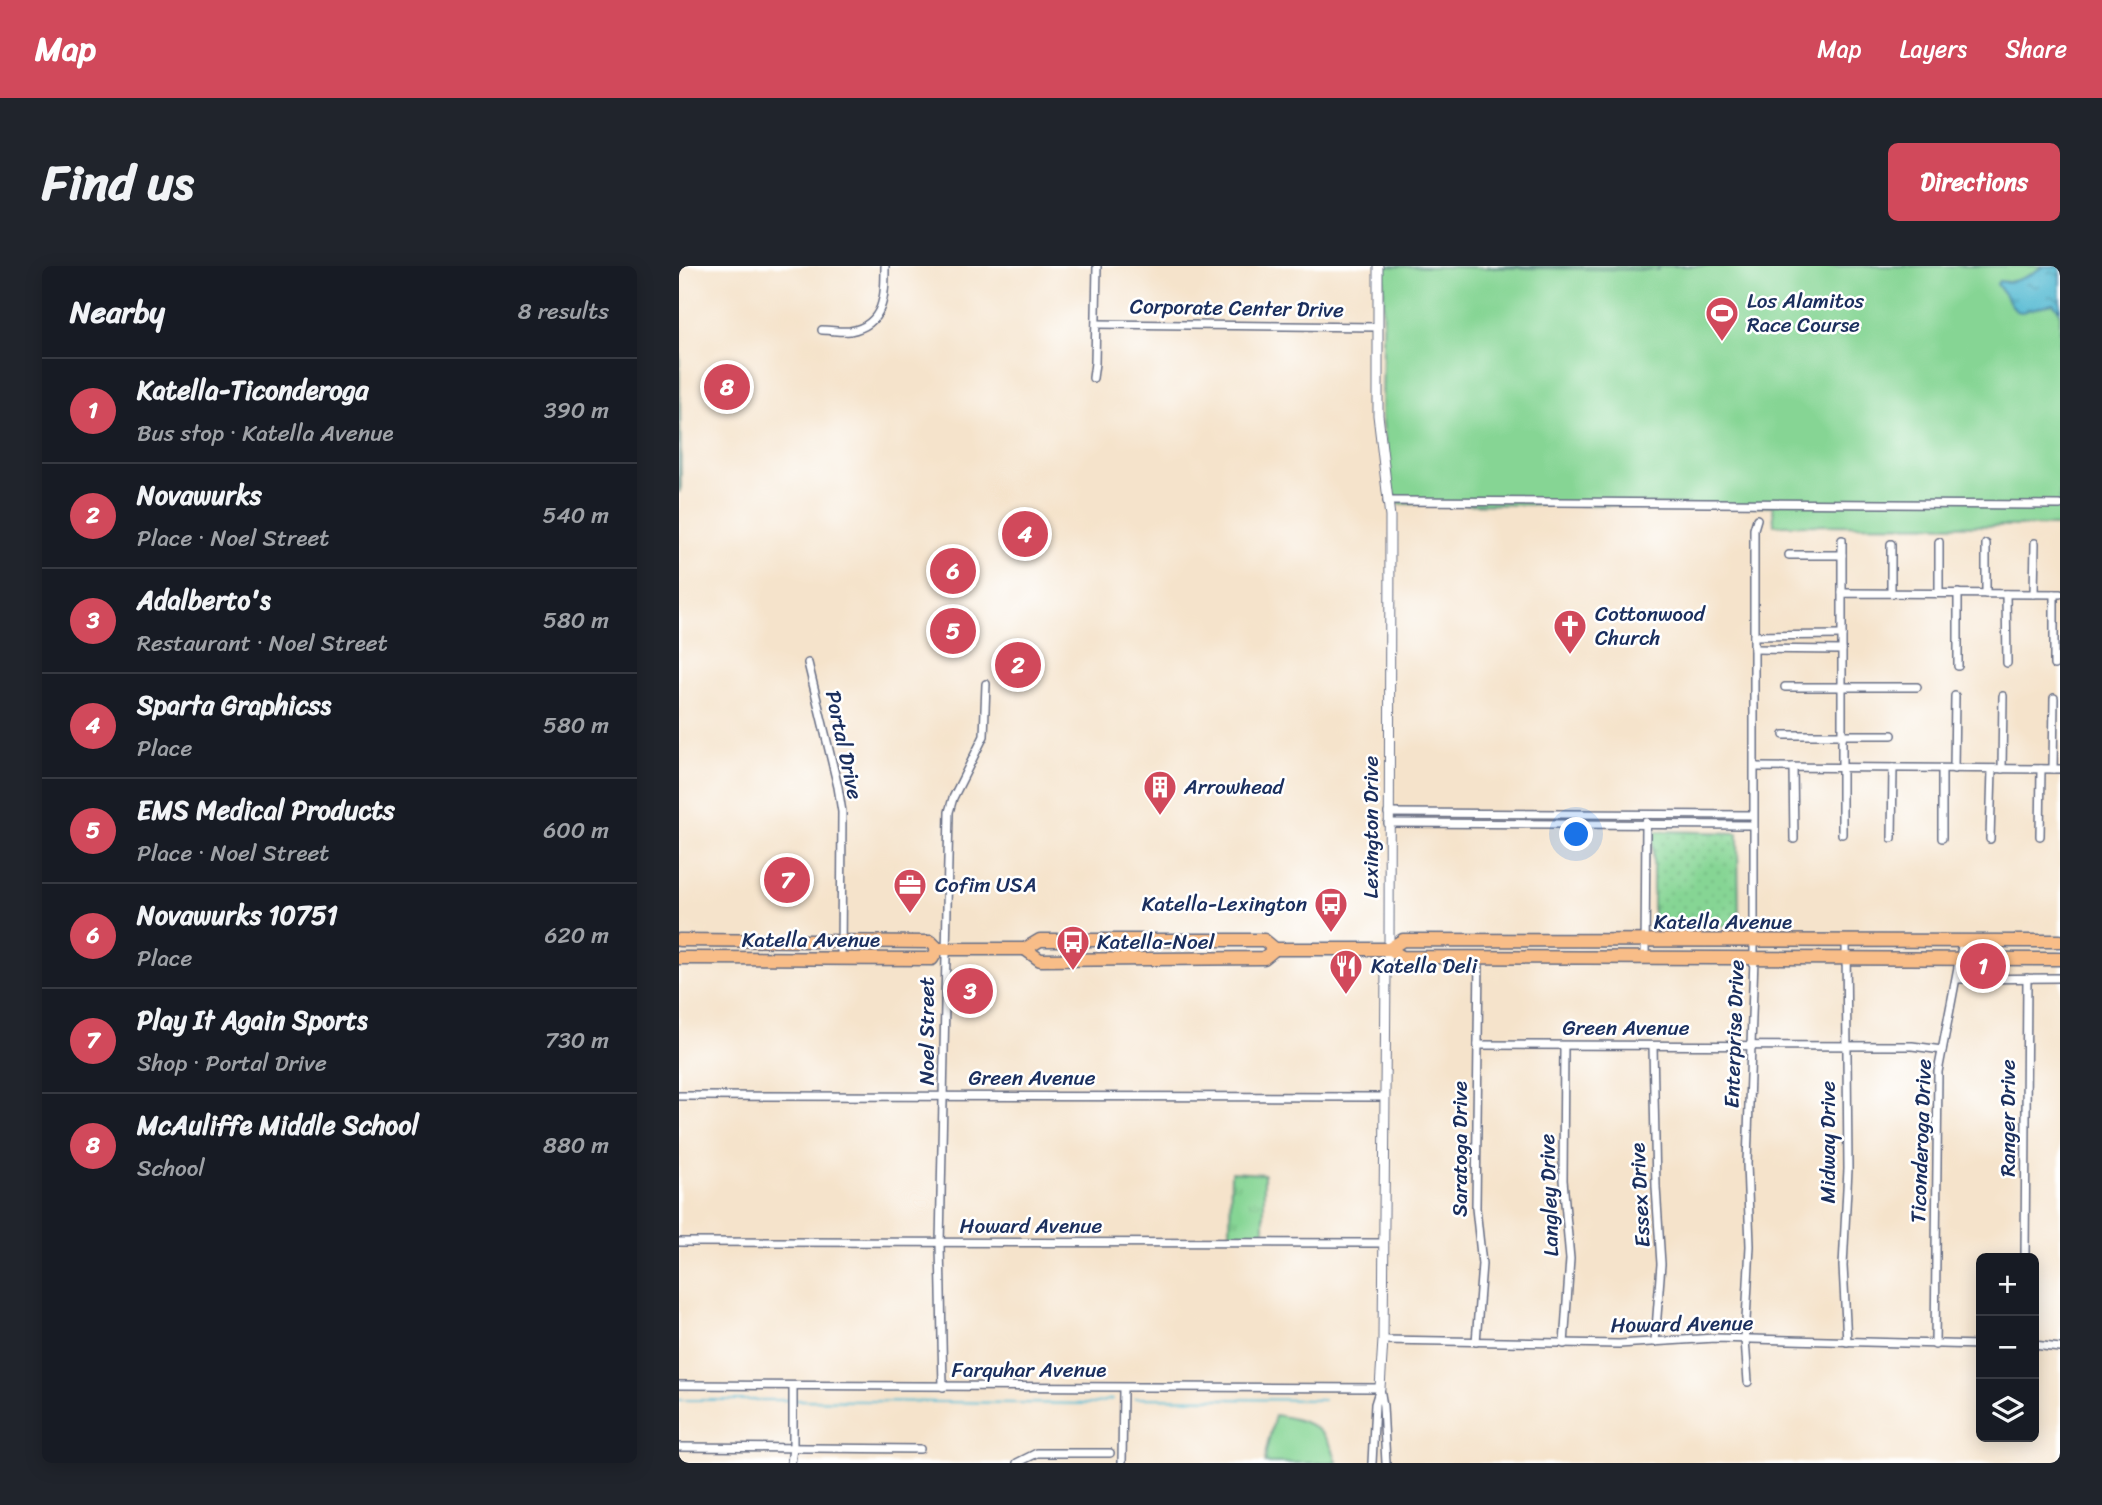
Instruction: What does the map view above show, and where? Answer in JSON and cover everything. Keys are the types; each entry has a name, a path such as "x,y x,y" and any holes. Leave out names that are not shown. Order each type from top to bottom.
{"main road":[{"name":"Katella Avenue","path":"679,940 931,942 941,949 1025,949 1040,940 1264,940 1275,949 1389,949 1402,957 2060,959"},
{"name":"Katella Avenue","path":"1389,949 1403,940 2060,941"},
{"name":"Katella Avenue","path":"679,958 932,959 941,949"},
{"name":"Katella Avenue","path":"1025,949 1039,960 1264,958 1275,949"}],"street":[{"path":"823,330 850,331 872,322 880,313 883,301 885,266"},
{"path":"1093,378 1097,266"},
{"name":"Lexington Drive","path":"1378,266 1378,415 1390,517 1389,949 1386,969 1383,1340 1380,1388 1386,1463"},
{"name":"Corporate Center Drive","path":"1096,324 1378,327"},
{"path":"1387,501 2060,505"},
{"name":"Enterprise Drive","path":"1748,1382 1745,1339 1750,1246 1747,1163 1754,957 1756,519"},
{"path":"1842,540 1842,834"},
{"path":"1939,542 1939,593"},
{"path":"2034,594 2035,543"},
{"path":"1891,544 1891,593"},
{"path":"1986,544 1986,594"},
{"path":"1789,555 1842,555"},
{"path":"1843,593 2057,594 2054,665"},
{"path":"1958,593 1958,666"},
{"path":"2006,594 2007,663"},
{"path":"1754,636 1842,635"},
{"path":"1754,649 1842,650"},
{"name":"Portal Drive","path":"808,663 842,812 841,960"},
{"name":"Noel Street","path":"943,1387 940,1244 944,1095 941,949 948,914 949,812 984,736 986,684"},
{"path":"1785,687 1917,687"},
{"path":"1954,769 1955,696"},
{"path":"2002,769 2003,696"},
{"path":"1755,767 2057,769 2055,698"},
{"path":"1784,734 1892,735"},
{"path":"1793,767 1794,839"},
{"path":"1892,838 1893,768"},
{"path":"1941,838 1942,769"},
{"path":"1990,839 1991,769"},
{"path":"2040,836 2041,769"},
{"path":"1645,957 1646,815"},
{"path":"1388,818 1753,815"},
{"path":"1388,818 1753,825"},
{"name":"Midway Drive","path":"1846,941 1848,1169 1843,1265 1847,1342"},
{"name":"Ticonderoga Drive","path":"1935,1345 1938,1072 1962,959 1963,941"},
{"name":"Saratoga Drive","path":"1476,1342 1482,1264 1476,1208 1479,956"},
{"name":"Ranger Drive","path":"2025,1253 2027,978"},
{"path":"1957,979 2060,978"},
{"name":"Green Avenue","path":"1478,1045 1912,1046 1942,1051"},
{"name":"Langley Drive","path":"1564,1045 1563,1180 1570,1259 1564,1344"},
{"name":"Essex Drive","path":"1653,1046 1656,1187 1661,1264 1655,1342"},
{"name":"Green Avenue","path":"679,1096 1384,1097"},
{"name":"Howard Avenue","path":"679,1242 1383,1243"},
{"name":"Howard Avenue","path":"1383,1340 1564,1344 1716,1338 1976,1345"},
{"path":"2039,1346 2060,1348"},
{"name":"Farquhar Avenue","path":"679,1385 1380,1388"},
{"path":"791,1463 793,1386"},
{"path":"1122,1463 1123,1388"},
{"name":"Lexington Drive","path":"1372,1463 1375,1404 1380,1388"},
{"path":"679,1447 920,1449"},
{"path":"1017,1463 1037,1453 1110,1453"}],"green space":[{"name":"Los Alamitos Race Course","path":"1384,266 1658,270 1659,266 2060,266 2060,526 1774,525 1773,506 1397,504 1396,495 1392,495 1382,416"},
{"path":"1488,266 1659,266 1659,270 1491,269"},
{"path":"679,300 681,487 679,493"},
{"path":"1653,833 1738,833 1739,923 1730,923 1728,926 1653,923"},
{"path":"1231,1172 1264,1174 1264,1234 1230,1233"},
{"path":"1275,1415 1307,1423 1323,1434 1329,1441 1337,1463 1265,1463"}],"water":[{"path":"2044,266 2060,266 2060,311 2053,303 2022,312 2016,311 1997,284 1999,281 2022,278"}],"waterway":[{"path":"1135,1398 1324,1400"},
{"path":"795,1400 1093,1404 1112,1399"},
{"path":"679,1400 790,1400"}],"place":[{"name":"Los Alamitos Race Course","path":"1722,343"},
{"name":"McAuliffe Middle School","path":"727,387"},
{"name":"Sparta Graphicss","path":"1025,534"},
{"name":"Novawurks 10751","path":"953,571"},
{"name":"EMS Medical Products","path":"953,631"},
{"name":"Cottonwood Church","path":"1570,656"},
{"name":"Novawurks","path":"1018,665"},
{"name":"Arrowhead","path":"1160,817"},
{"name":"Play It Again Sports","path":"787,880"},
{"name":"Cofim USA","path":"910,915"},
{"name":"Katella-Lexington","path":"1331,934"},
{"name":"Katella-Ticonderoga","path":"1983,966"},
{"name":"Katella-Noel","path":"1073,972"},
{"name":"Adalberto's","path":"970,991"},
{"name":"Katella Deli","path":"1346,996"}]}
